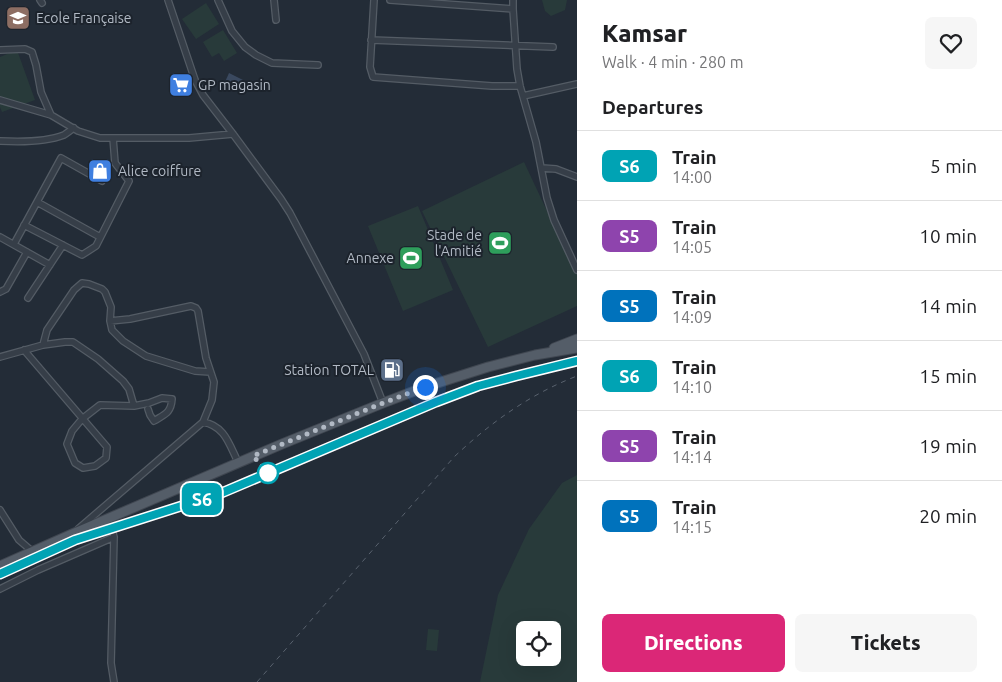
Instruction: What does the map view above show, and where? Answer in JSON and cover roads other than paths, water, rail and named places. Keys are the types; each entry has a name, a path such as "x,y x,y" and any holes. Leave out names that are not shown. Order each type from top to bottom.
{"main road":[{"path":"0,566 238,462 383,403 425,387 535,355 577,339"},
{"path":"535,355 577,348"}],"street":[{"path":"168,0 202,95 233,134 290,213 364,354 383,403"},
{"path":"218,0 232,31 245,47 256,55 272,63 318,66"},
{"path":"274,0 276,20"},
{"path":"374,0 370,67 373,77 520,86"},
{"path":"390,0 513,8"},
{"path":"513,0 517,68 520,86 536,142 554,220 577,270"},
{"path":"371,40 553,48"},
{"path":"0,50 25,49 32,52 41,92 52,114"},
{"path":"523,96 577,84"},
{"path":"0,100 52,114 78,131 100,138 189,138 233,134"},
{"path":"0,141 24,142 49,138 63,135 74,128"},
{"path":"24,226 82,255 96,246 129,181 115,163 113,138"},
{"path":"14,244 61,158 102,182"},
{"path":"542,168 556,169 577,177"},
{"path":"37,202 100,237"},
{"path":"0,237 50,265"},
{"path":"28,298 63,245"},
{"path":"0,292 6,290 27,252"},
{"path":"42,345 47,330 74,290 82,283 89,284 105,292 111,307 110,321 112,330 117,336 146,356 196,371 210,372"},
{"path":"72,534 203,422 212,400 214,382 206,358 198,311 193,307 110,321"},
{"path":"0,357 42,345 73,342 98,359 123,381 129,389 134,406"},
{"path":"24,350 82,419 106,447 106,458 95,466 83,468 75,463 67,444 72,431 82,419 100,405 134,406 162,398 172,399 172,407 169,411 154,421 148,409"},
{"path":"203,422 216,426 224,434 238,462"},
{"path":"0,510 19,540 33,552"},
{"path":"109,518 114,537 110,663 114,682"},
{"path":"0,589 114,537"},
{"path":"19,540 22,556"}],"water":[{"path":"229,73 243,80 239,88 225,82"}],"railway":[{"path":"0,573 75,540 219,494 478,386 577,362"},
{"path":"257,682 454,457 511,410 543,391 577,376"}],"train":[{"name":"S6","path":"0,574 75,540 219,494 478,386 577,361"}],"place":[{"name":"Ecole Française","path":"18,18"},
{"name":"GP magasin","path":"181,85"},
{"name":"Alice coiffure","path":"100,171"},
{"name":"Stade de l'Amitié","path":"500,243"},
{"name":"Annexe","path":"411,258"},
{"name":"Station TOTAL","path":"392,370"}]}
